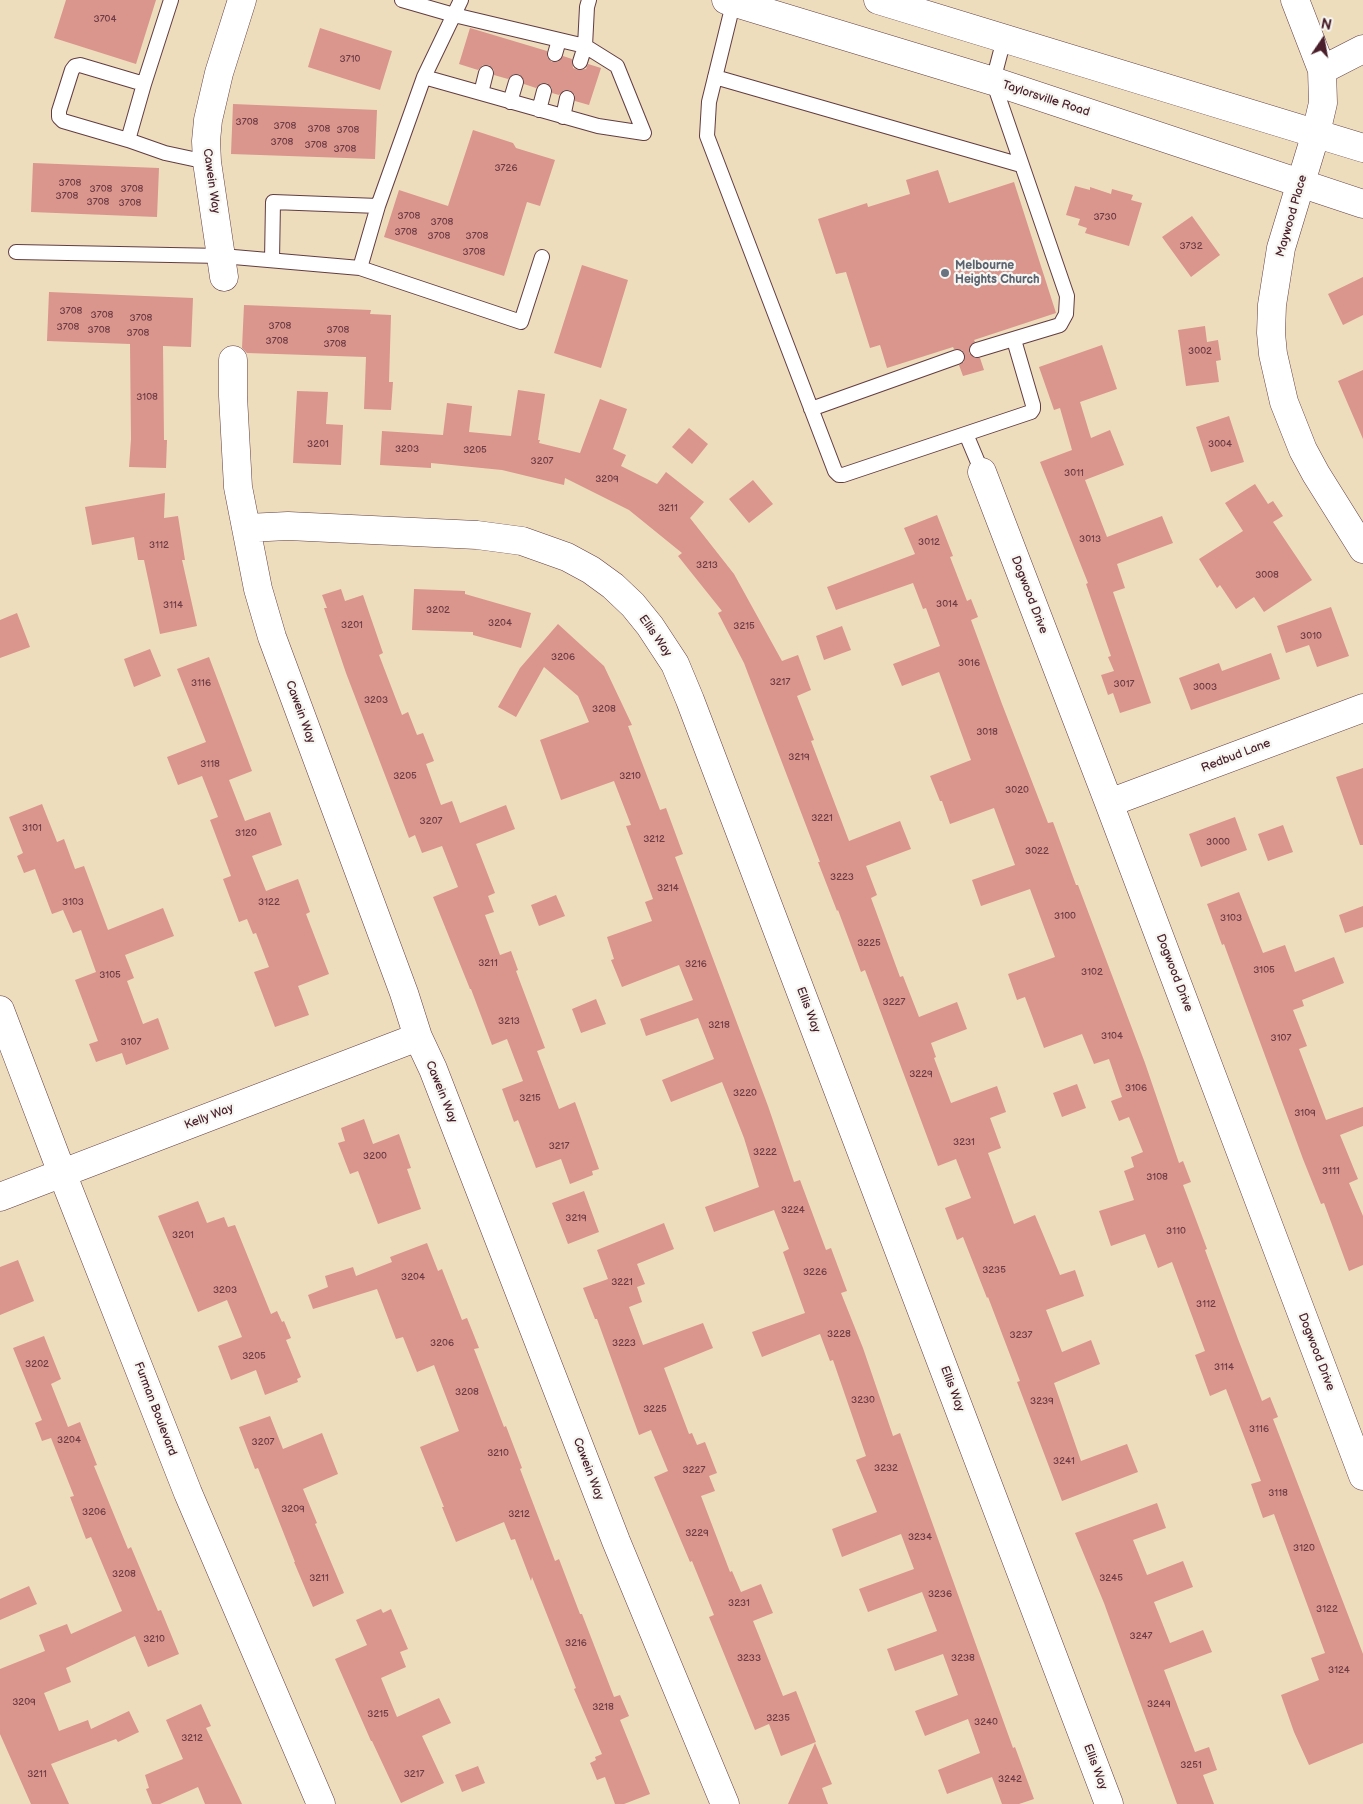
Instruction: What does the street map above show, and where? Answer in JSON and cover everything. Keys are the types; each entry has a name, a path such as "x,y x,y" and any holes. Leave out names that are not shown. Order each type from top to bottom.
{"street":[{"name":"Cawein Way","path":"223,266 207,162 206,141 208,120 219,73 242,0"},
{"path":"878,0 1363,148"},
{"name":"Maywood Place","path":"1295,0 1322,70 1323,103 1316,133 1281,248 1273,296 1271,333 1273,354 1284,402 1303,450 1363,549"},
{"name":"Taylorsville Road","path":"731,1 993,82 1363,204"},
{"path":"1322,70 1363,49"},
{"name":"Cawein Way","path":"233,360 238,487 258,589 272,637 418,1037 433,1068 616,1541 725,1804"},
{"name":"Dogwood Drive","path":"982,472 1363,1476"},
{"name":"Ellis Way","path":"247,528 288,526 457,534 522,541 567,557 591,570 613,586 633,605 650,626 675,664 690,700 1109,1804"},
{"name":"Redbud Lane","path":"1109,803 1363,708"},
{"name":"Furman Boulevard","path":"0,1010 188,1493 321,1804"},
{"name":"Kelly Way","path":"0,1197 418,1037"}],"lane":[{"path":"128,140 171,0"},
{"path":"402,0 529,39 559,40 585,46 617,66 644,133 598,126 424,77"},
{"path":"360,268 378,206 424,77 461,0"},
{"path":"580,62 585,46 589,0"},
{"path":"731,1 709,102 707,136 835,471 843,475 1031,412 1033,404 1014,340"},
{"path":"977,350 1060,325 1066,314 1067,296 993,82 1004,39"},
{"path":"555,54 559,40"},
{"path":"144,84 74,66 59,111 59,117 63,121 128,140 165,154 207,162"},
{"path":"481,93 486,73"},
{"path":"715,77 1021,165"},
{"path":"510,102 516,82"},
{"path":"539,110 544,90"},
{"path":"563,116 567,98"},
{"path":"272,260 273,202 378,206"},
{"path":"16,252 223,266 272,260 360,268 521,322 542,257"},
{"path":"811,409 957,357"},
{"path":"966,434 982,472"}],"building":[{"path":"66,0 156,0 136,64 54,38"},
{"path":"320,28 392,51 380,90 308,67"},
{"path":"470,28 547,51 547,57 552,62 558,62 563,56 572,59 573,68 578,70 586,69 588,64 601,68 589,105 575,101 575,95 569,90 564,90 559,95 552,93 552,88 547,83 541,83 536,88 524,84 524,80 519,74 514,74 508,79 494,75 494,70 489,65 483,65 478,70 459,64"},
{"path":"233,104 377,110 375,159 231,154"},
{"path":"473,130 513,143 516,148 555,160 540,206 527,202 504,276 384,237 399,190 448,206"},
{"path":"33,163 159,168 157,217 31,212"},
{"name":"Melbourne Heights Church","path":"938,170 949,203 1014,182 1056,313 974,340 975,342 969,348 969,353 975,358 980,358 984,370 963,376 959,365 964,362 965,355 962,350 954,349 953,347 887,368 880,345 870,348 846,272 836,274 818,219 867,203 868,207 910,194 906,180"},
{"path":"1075,186 1090,190 1090,187 1111,194 1112,189 1133,195 1131,200 1142,203 1129,246 1085,233 1087,228 1078,225 1080,219 1066,215"},
{"path":"1192,216 1220,255 1191,277 1162,237"},
{"path":"582,265 628,280 601,368 554,353"},
{"path":"1363,277 1363,315 1343,325 1328,294"},
{"path":"49,292 193,298 191,347 163,346 164,440 167,440 166,468 129,467 131,439 130,344 47,341"},
{"path":"244,305 371,310 370,314 391,315 389,382 393,382 391,410 364,409 366,357 247,353 242,348"},
{"path":"1205,326 1207,342 1218,340 1221,360 1216,361 1219,382 1186,386 1178,330"},
{"path":"1102,345 1117,389 1080,402 1091,438 1110,430 1124,465 1085,480 1107,537 1162,516 1173,543 1117,564 1125,588 1113,592 1151,703 1120,713 1113,693 1108,695 1101,675 1114,671 1108,657 1111,656 1086,584 1088,583 1040,462 1072,450 1060,408 1054,410 1039,367"},
{"path":"1363,370 1363,439 1338,381"},
{"path":"518,390 545,394 539,443 580,453 600,399 627,409 613,449 626,455 621,466 657,484 666,472 704,502 690,518 734,574 782,661 798,655 811,690 797,696 814,740 811,741 849,841 900,821 911,849 866,866 877,895 871,898 900,977 903,976 919,1017 957,1002 967,1029 931,1043 936,1057 934,1058 951,1103 997,1086 1006,1112 990,1118 1001,1148 988,1153 1014,1224 1035,1215 1060,1275 1075,1270 1084,1296 1046,1310 1062,1352 1091,1340 1100,1364 1054,1383 1081,1461 1127,1444 1138,1472 1062,1501 1017,1382 1020,1381 988,1297 963,1237 957,1240 945,1208 971,1198 956,1159 938,1166 865,970 861,972 818,862 820,862 744,663 718,613 722,611 678,556 682,553 629,510 565,478 564,485 502,470 431,463 431,468 380,465 382,431 443,435 447,403 472,406 469,432 511,436"},
{"path":"297,391 328,392 326,424 343,425 341,465 293,463"},
{"path":"1229,416 1244,462 1211,472 1196,427"},
{"path":"689,428 708,444 692,464 672,447"},
{"path":"753,480 773,504 749,523 729,499"},
{"path":"1255,484 1268,504 1273,501 1283,516 1273,522 1312,580 1264,612 1254,597 1236,609 1220,585 1217,588 1199,559 1243,531 1225,503"},
{"path":"165,493 164,518 178,516 185,560 182,560 197,626 160,634 144,560 138,560 134,537 92,545 85,507"},
{"path":"937,515 953,556 950,557 967,601 971,599 978,617 971,620 1002,704 1048,823 1053,822 1076,885 1078,885 1145,1063 1179,1163 1183,1161 1191,1182 1183,1185 1238,1339 1262,1401 1270,1397 1278,1417 1273,1419 1363,1654 1363,1743 1309,1765 1294,1732 1281,1695 1319,1680 1311,1658 1325,1653 1274,1514 1263,1518 1251,1484 1261,1481 1226,1389 1210,1396 1195,1355 1205,1351 1172,1262 1158,1268 1145,1234 1111,1246 1099,1211 1134,1200 1124,1171 1134,1167 1131,1157 1143,1152 1129,1117 1119,1121 1111,1101 1122,1097 1109,1059 1094,1064 1082,1034 1044,1048 1025,997 1017,1000 1008,974 1055,957 1030,889 981,906 972,880 1015,865 994,808 950,824 930,776 971,760 939,672 902,686 893,664 940,646 926,608 923,609 913,583 836,610 827,587 915,554 904,528"},
{"path":"341,589 345,601 363,595 383,653 379,655 402,715 408,712 417,735 423,733 434,761 426,764 441,805 452,801 460,823 506,805 515,829 476,844 495,893 488,896 494,912 485,915 500,955 511,951 518,970 516,971 545,1048 537,1051 559,1109 575,1102 599,1169 592,1171 593,1175 570,1184 561,1159 536,1168 518,1120 514,1122 502,1089 523,1081 507,1039 492,1045 433,897 458,887 442,846 422,853 415,835 409,838 346,673 324,608 327,608 322,595"},
{"path":"414,589 465,591 465,594 531,613 521,648 473,635 473,632 412,630"},
{"path":"1331,607 1349,656 1317,667 1309,645 1286,653 1277,626"},
{"path":"17,613 30,647 0,658 0,620"},
{"path":"558,624 604,666 632,725 628,726 660,810 666,808 683,854 675,857 768,1106 794,1182 800,1180 826,1250 831,1248 847,1291 841,1293 863,1348 893,1436 900,1433 1013,1748 1015,1747 1034,1799 1019,1804 1002,1804 992,1777 947,1794 938,1770 980,1753 968,1719 925,1736 915,1711 958,1695 943,1654 895,1671 887,1649 937,1631 922,1592 868,1612 859,1589 914,1569 901,1534 842,1557 832,1529 877,1512 856,1460 866,1456 833,1360 830,1361 820,1334 762,1357 752,1332 805,1313 783,1252 789,1249 774,1210 714,1232 705,1207 759,1187 744,1138 722,1082 671,1102 662,1080 714,1059 698,1018 646,1036 640,1019 693,1000 679,965 622,987 611,960 614,959 607,937 652,921 645,902 653,899 626,826 631,825 614,781 561,800 540,740 589,722 578,696 544,667 516,717 498,707 520,668"},
{"path":"842,626 851,650 824,660 816,636"},
{"path":"150,649 161,676 134,687 124,659"},
{"path":"1271,653 1280,679 1191,710 1179,678 1219,663 1222,671"},
{"path":"209,657 252,771 229,780 245,821 270,812 282,845 252,856 266,891 298,879 310,912 306,914 329,974 298,986 309,1015 275,1027 254,972 269,967 256,933 253,934 247,919 239,922 223,879 231,876 210,820 218,817 202,776 178,785 167,757 206,742 177,669"},
{"path":"1363,768 1363,845 1360,845 1336,777"},
{"path":"42,804 57,842 64,839 75,869 84,866 108,930 163,908 174,936 125,955 134,978 127,981 143,1024 158,1018 169,1049 126,1065 122,1053 96,1062 89,1044 98,1041 75,980 96,972 81,930 73,933 63,910 52,914 35,869 24,873 17,856 23,853 9,817"},
{"path":"1235,817 1247,850 1201,867 1189,834"},
{"path":"1283,825 1293,852 1268,861 1258,834"},
{"path":"1239,892 1263,953 1285,945 1295,972 1334,957 1344,983 1302,1000 1304,1006 1293,1010 1307,1046 1299,1049 1326,1120 1363,1107 1363,1126 1340,1135 1358,1179 1349,1183 1363,1216 1363,1265 1349,1271 1324,1203 1321,1204 1303,1159 1224,944 1222,945 1207,904"},
{"path":"556,895 565,916 539,926 531,905"},
{"path":"1363,906 1363,927 1345,933 1339,915"},
{"path":"596,999 606,1024 581,1033 572,1009"},
{"path":"1077,1084 1086,1108 1062,1117 1053,1093"},
{"path":"364,1119 373,1144 399,1134 411,1168 407,1169 421,1209 378,1224 358,1171 350,1174 338,1143 345,1141 341,1128"},
{"path":"584,1191 599,1232 568,1244 552,1203"},
{"path":"198,1201 207,1223 224,1217 228,1227 235,1225 271,1314 277,1311 282,1322 284,1321 291,1338 286,1340 301,1377 297,1379 298,1382 265,1395 256,1370 231,1380 218,1346 242,1337 227,1300 198,1312 158,1216"},
{"path":"664,1223 674,1249 637,1264 645,1284 637,1287 642,1302 629,1307 643,1345 703,1323 713,1348 664,1368 689,1434 692,1433 697,1445 705,1442 717,1473 709,1476 715,1491 701,1496 730,1572 732,1571 741,1592 761,1584 773,1613 753,1621 783,1696 796,1691 816,1742 781,1756 769,1724 755,1730 709,1617 714,1615 654,1477 668,1471 651,1430 639,1435 597,1319 595,1319 583,1288 608,1279 597,1250"},
{"path":"427,1243 438,1271 442,1269 462,1320 467,1318 479,1348 474,1349 504,1427 506,1426 522,1468 520,1469 555,1561 559,1559 614,1697 620,1695 629,1716 620,1720 650,1794 624,1804 615,1804 605,1777 597,1780 590,1763 596,1760 595,1757 602,1754 574,1689 576,1688 515,1539 511,1540 504,1522 456,1542 420,1447 459,1431 434,1365 417,1372 403,1337 396,1339 377,1289 313,1309 308,1295 328,1287 325,1276 353,1267 356,1276 392,1262 390,1257"},
{"path":"18,1260 34,1301 0,1315 0,1267"},
{"path":"44,1336 61,1379 51,1384 68,1427 80,1422 97,1465 94,1466 128,1549 131,1547 158,1611 161,1610 179,1654 148,1667 135,1636 66,1668 71,1682 44,1693 59,1731 88,1720 91,1729 129,1711 139,1732 118,1742 116,1739 51,1764 69,1804 31,1804 0,1734 0,1669 45,1651 39,1635 67,1624 71,1634 122,1611 91,1537 86,1539 70,1497 74,1496 51,1438 42,1441 35,1423 42,1420 13,1348"},
{"path":"270,1416 283,1449 322,1433 338,1474 303,1489 317,1523 315,1524 344,1593 313,1607 258,1468 255,1469 239,1427"},
{"path":"1157,1503 1166,1528 1133,1540 1147,1575 1183,1561 1193,1587 1154,1602 1170,1643 1203,1630 1212,1652 1164,1670 1195,1752 1209,1747 1217,1770 1203,1775 1214,1804 1177,1804 1104,1603 1075,1533"},
{"path":"29,1586 37,1604 0,1620 0,1599"},
{"path":"381,1609 383,1613 391,1609 408,1649 400,1652 406,1667 381,1678 397,1717 439,1698 451,1723 422,1736 444,1783 401,1803 335,1659 367,1645 356,1620"},
{"path":"201,1704 211,1726 206,1728 242,1804 205,1804 198,1787 160,1804 152,1804 146,1789 149,1788 145,1775 183,1759 166,1720"},
{"path":"815,1743 832,1784 822,1788 828,1804 788,1804"},
{"path":"478,1766 485,1783 462,1792 455,1775"}],"place":[{"name":"Melbourne Heights Church","path":"945,273"}]}
